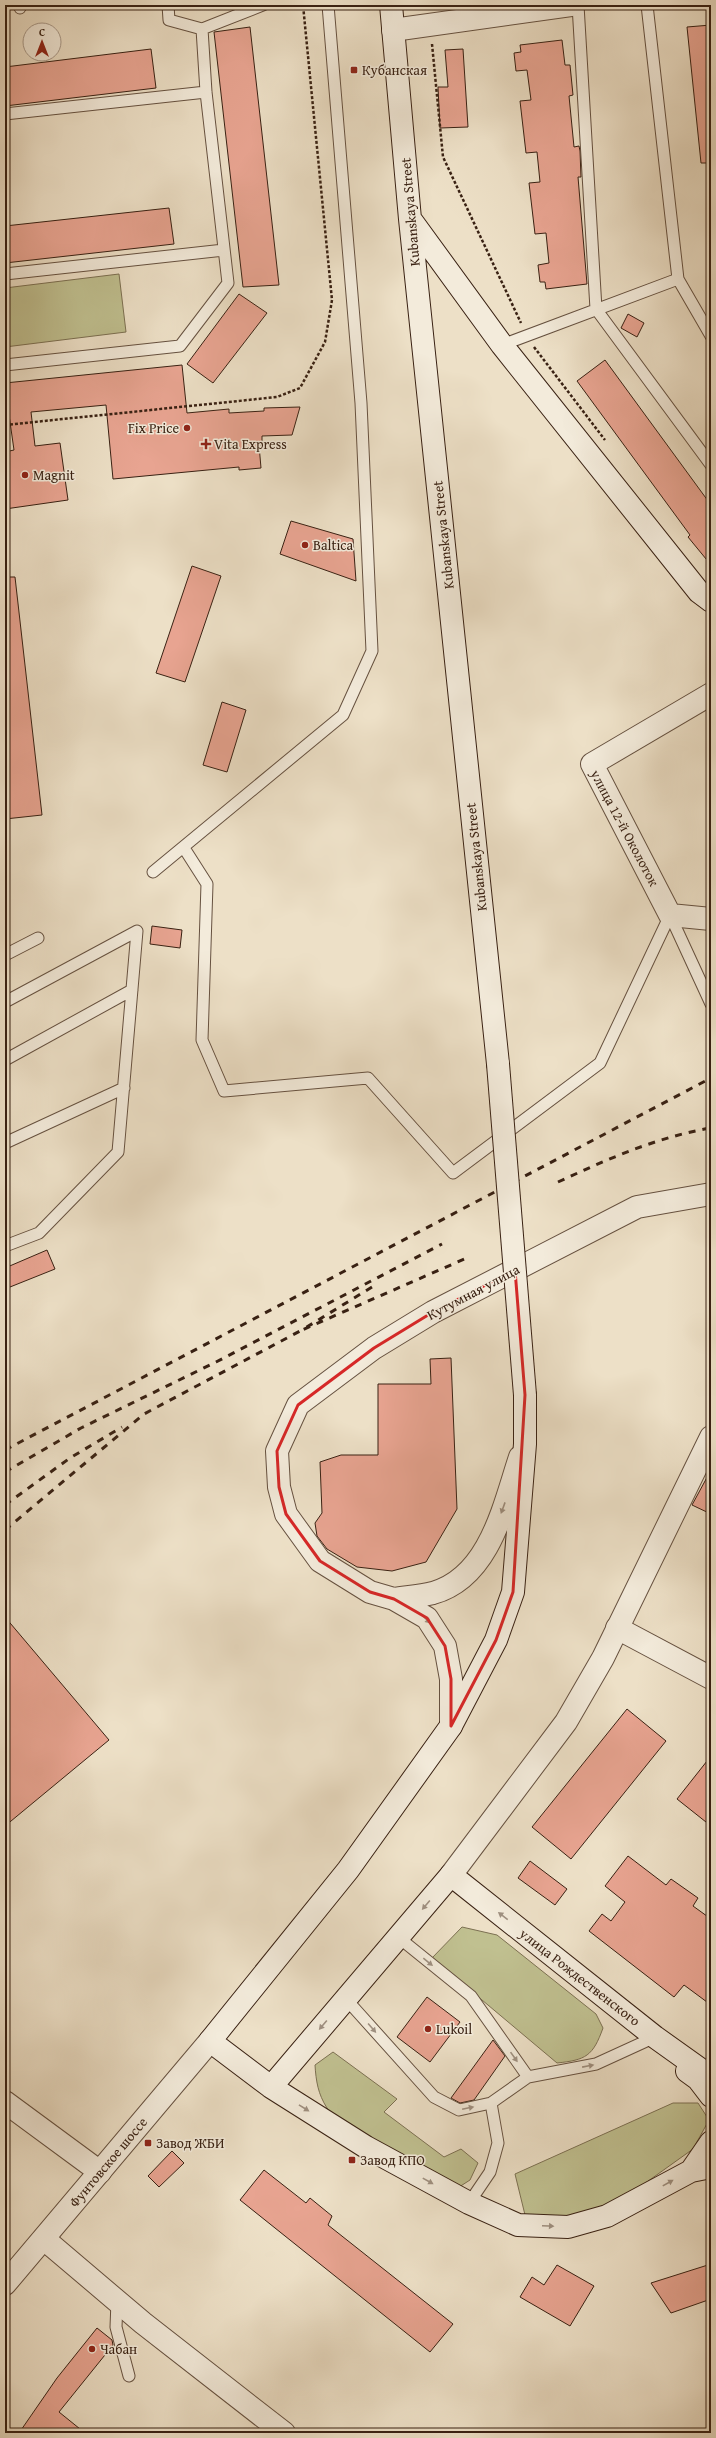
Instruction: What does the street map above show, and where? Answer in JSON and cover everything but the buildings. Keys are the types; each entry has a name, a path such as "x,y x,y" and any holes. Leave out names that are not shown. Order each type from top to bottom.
{"main road":[{"name":"Kubanskaya Street","path":"391,5 410,219 498,1064 525,1395 525,1444 513,1592 496,1640 451,1726"},
{"path":"393,30 572,5"},
{"path":"410,219 502,345 699,592 711,601"},
{"name":"улица 12-й Околоток","path":"670,915 592,764 711,694"},
{"path":"670,915 711,919"},
{"name":"Кутумная улица","path":"394,1599 370,1592 320,1561 303,1540 286,1514 279,1487 277,1450 298,1405 374,1348 433,1312 637,1207 711,1194"},
{"path":"271,2087 451,1875 566,1722 603,1658 711,1437"},
{"path":"394,1599 434,1593 450,1585 470,1570 490,1541 525,1444"},
{"path":"394,1599 427,1618 445,1646 450,1679 451,1726"},
{"path":"617,1628 711,1678"},
{"name":"Фунтовское шоссе","path":"5,2284 210,2041 348,1870 451,1726"},
{"name":"улица Рождественского","path":"451,1875 654,2037 711,2077"},
{"path":"654,2037 662,2054 698,2079 711,2096"},
{"path":"210,2041 271,2087 366,2147 469,2203 518,2225 568,2227 607,2216 701,2169 711,2142"},
{"path":"5,2102 100,2172"},
{"path":"44,2238 117,2300 284,2433"}],"lane":[{"path":"168,5 170,20 202,29 263,5"},
{"path":"153,872 184,848 343,715 372,651 361,402 328,5"},
{"path":"578,5 596,309 711,466"},
{"path":"647,5 678,280 711,336"},
{"path":"5,365 180,346 228,282 206,92 202,29"},
{"path":"5,114 206,92"},
{"path":"5,274 224,250"},
{"path":"502,345 596,309 678,280"},
{"path":"184,848 207,884 202,1040 224,1091 368,1078 453,1173 600,1063 670,915"},
{"path":"670,915 711,1004"},
{"path":"5,1002 137,931 118,1152 39,1233 5,1246"},
{"path":"5,955 38,938"},
{"path":"5,1060 132,990"},
{"path":"5,1143 124,1088"},
{"path":"398,1938 471,1996 528,2077"},
{"path":"346,1999 434,2097 459,2110 491,2103 528,2077 596,2064 654,2037"},
{"path":"469,2203 490,2172 498,2143 491,2103"},
{"path":"117,2300 116,2327 129,2376"}],"path":[{"path":"5,425 277,397 300,388 325,342 332,300 303,5"},
{"path":"430,25 443,157 527,336 544,361"}],"highlighted area":[{"path":"515,1270 525,1395 513,1592 496,1640 451,1726 451,1679 445,1646 427,1618 394,1599 370,1592 320,1561 286,1514 279,1487 277,1451 298,1405 374,1348 433,1312"}],"green space":[{"path":"119,274 126,332 5,347 5,288"},
{"path":"462,1927 497,1935 596,2014 603,2028 592,2051 582,2058 557,2063 432,1958"},
{"path":"333,2052 397,2099 384,2112 444,2157 461,2149 478,2163 470,2180 456,2189 367,2139 335,2117 321,2098 315,2065"},
{"path":"673,2103 698,2103 709,2120 693,2149 609,2209 567,2224 526,2219 515,2174"}],"railway":[{"path":"5,1450 711,1078"},
{"path":"558,1182 614,1157 652,1143 711,1128"},
{"path":"5,1472 81,1428 216,1362 442,1244"},
{"path":"372,1287 302,1330 469,1257"},
{"path":"5,1530 144,1414 302,1330"},
{"path":"5,1505 70,1458 122,1427"}],"place":[{"name":"Кубанская","path":"354,70"},
{"name":"Fix Price","path":"187,428"},
{"name":"Vita Express","path":"206,444"},
{"name":"Magnit","path":"25,475"},
{"name":"Baltica","path":"305,545"},
{"name":"Lukoil","path":"428,2029"},
{"name":"Завод ЖБИ","path":"148,2143"},
{"name":"Завод КПО","path":"352,2160"},
{"name":"Чабан","path":"92,2349"}]}
